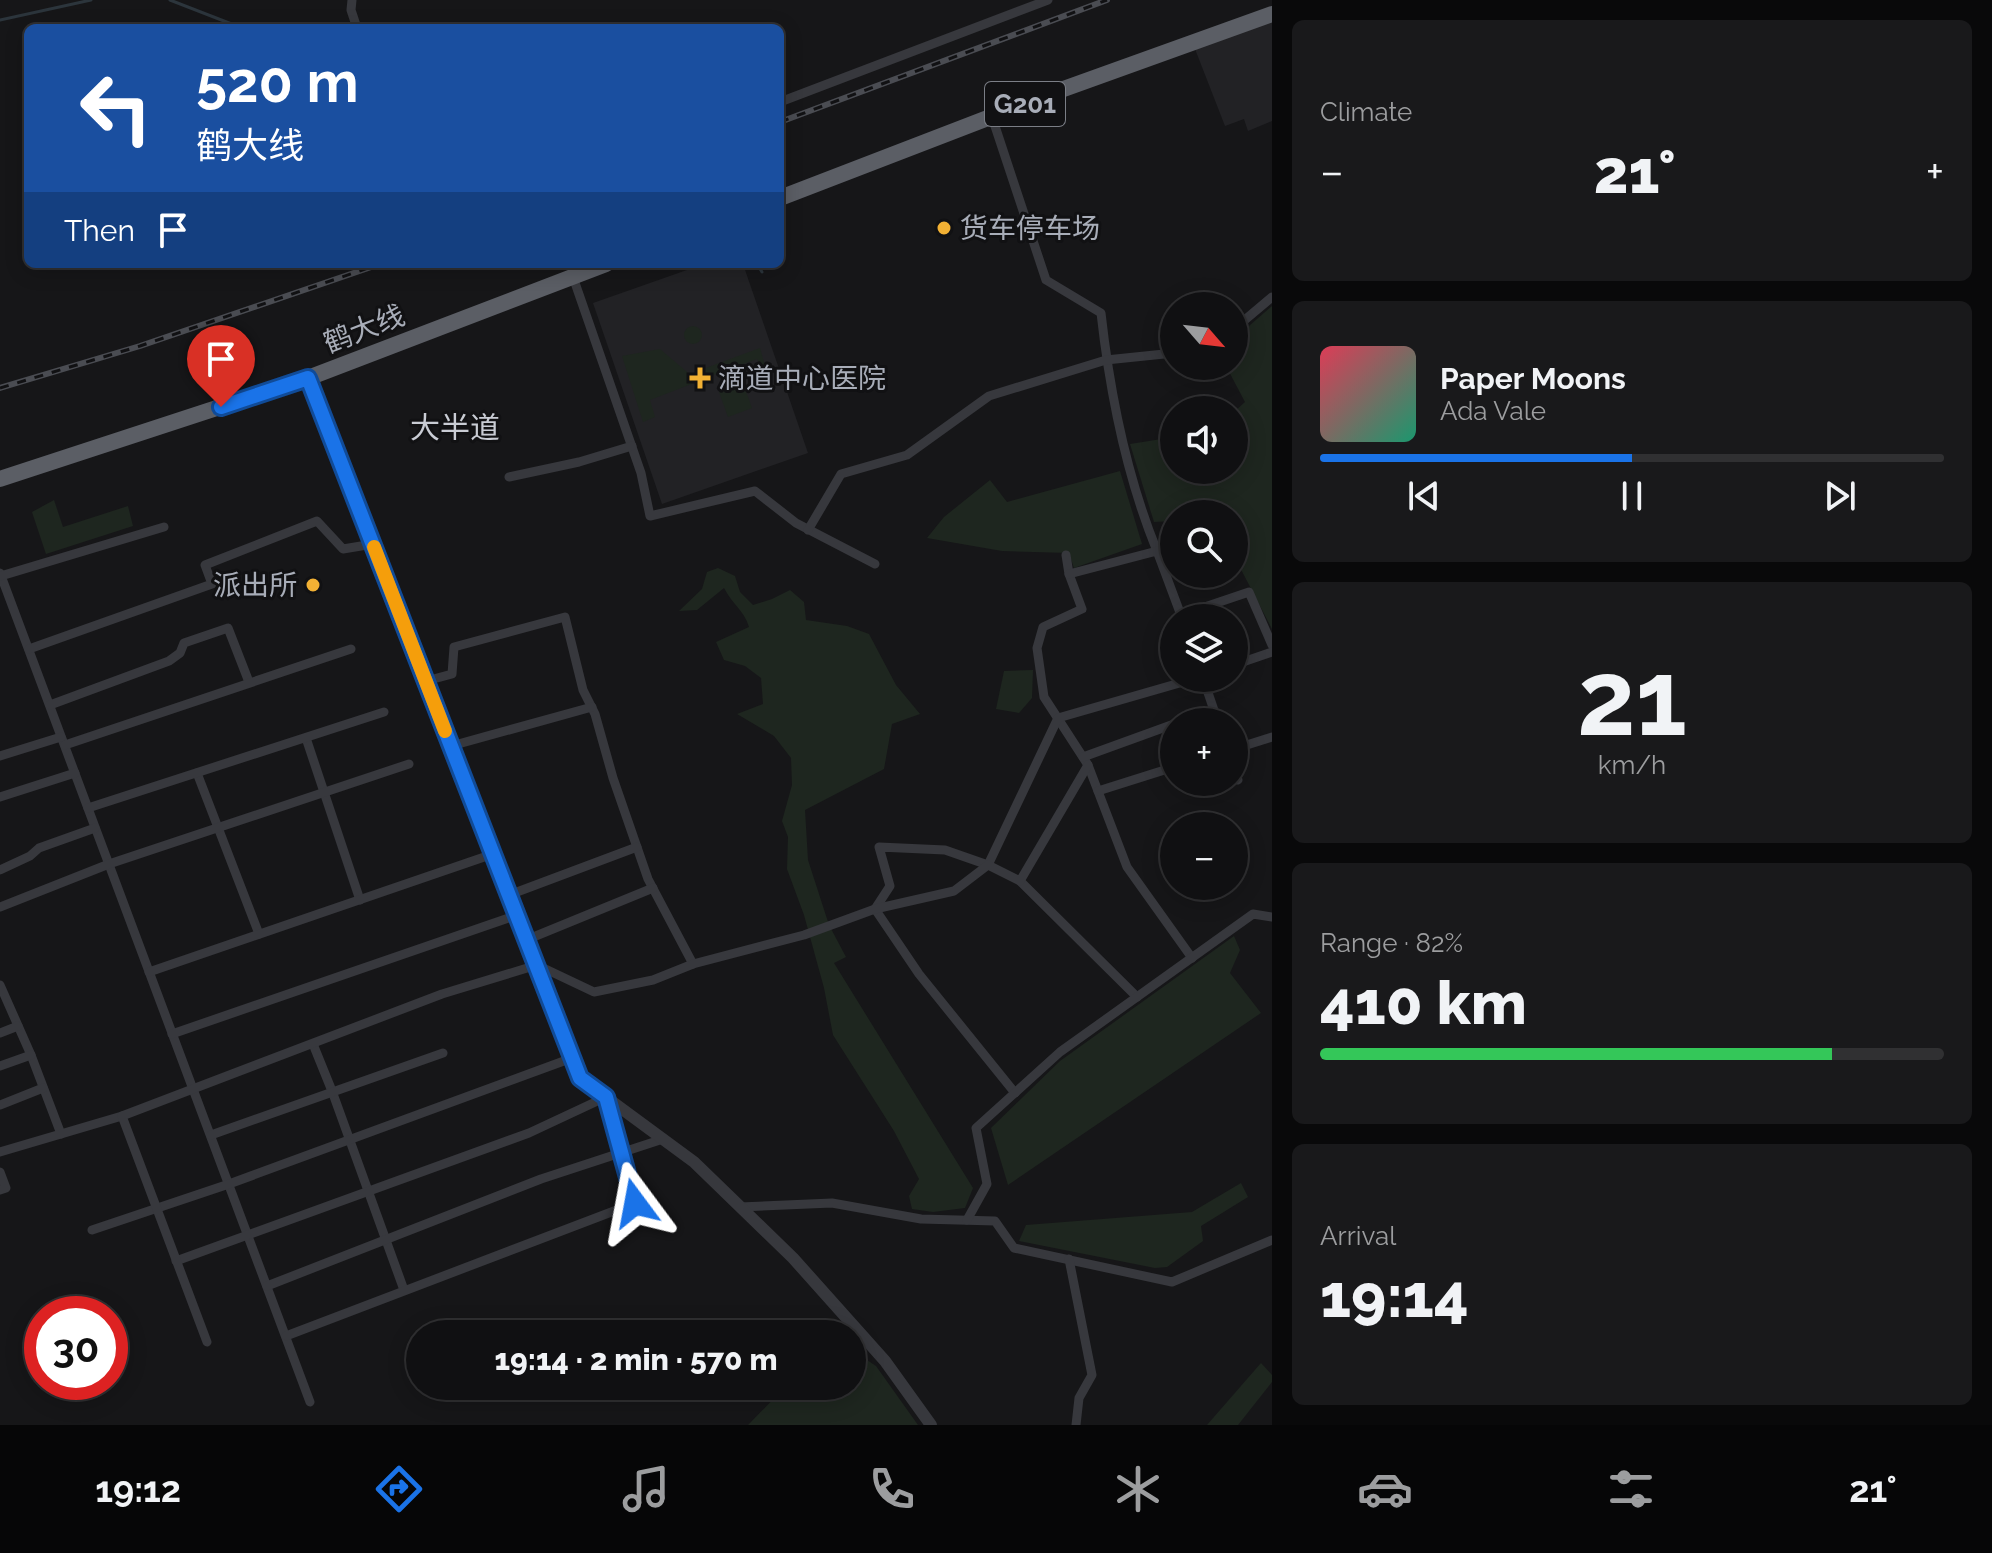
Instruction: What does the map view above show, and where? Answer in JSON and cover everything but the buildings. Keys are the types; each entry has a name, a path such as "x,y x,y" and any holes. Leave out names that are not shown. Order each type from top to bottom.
{"highway":[{"name":"G201","path":"784,196 1272,14"},
{"name":"鹤大线","path":"0,479 308,378 596,268"}],"street":[{"path":"352,0 351,10 356,24"},
{"path":"784,100 1048,0"},
{"path":"992,117 1046,280 1101,313 1111,397 1138,504 1177,604"},
{"path":"573,277 641,473 650,516 755,491 808,530 875,564"},
{"path":"1248,317 1272,297"},
{"path":"808,530 841,474 907,455 989,396 1106,360 1160,354"},
{"path":"308,378 580,1078 694,1162 793,1258 885,1361 931,1425"},
{"path":"509,477 579,462 632,446"},
{"path":"29,649 212,584 205,565 317,521 343,549 373,544"},
{"path":"164,527 1,574 310,1402"},
{"path":"1069,574 1157,551"},
{"path":"1066,555 1069,574 1082,609 1043,627 1037,648 1044,697 1085,761 1127,867 1192,958"},
{"path":"1216,604 1249,592 1272,645"},
{"path":"426,681 452,674 454,647 565,617 583,690 592,707 637,847 653,888 693,964"},
{"path":"50,705 169,661 180,653 184,643 228,628 249,682"},
{"path":"0,756 63,741 351,649"},
{"path":"1248,660 1272,652"},
{"path":"0,1152 122,1116 442,994 537,965 594,992 653,980 693,964 804,935 875,909 954,891 988,865 1058,718 1160,689"},
{"path":"451,746 592,707"},
{"path":"88,808 384,712"},
{"path":"1020,881 1085,761 1160,730"},
{"path":"1248,745 1272,737"},
{"path":"306,738 360,900"},
{"path":"0,907 109,864 409,764"},
{"path":"1098,791 1160,771"},
{"path":"0,797 75,773"},
{"path":"197,773 259,934"},
{"path":"0,870 30,856 39,848 95,828"},
{"path":"509,895 637,847"},
{"path":"875,909 890,886 879,847 945,850 988,865 1020,881 1137,997"},
{"path":"149,972 493,854"},
{"path":"526,940 653,888"},
{"path":"875,909 919,974 1015,1093"},
{"path":"967,1220 987,1184 976,1128 1060,1052 1253,914 1272,917"},
{"path":"172,1034 517,915"},
{"path":"0,985 61,1134"},
{"path":"0,1033 18,1026"},
{"path":"313,1044 404,1290"},
{"path":"211,1135 443,1053"},
{"path":"0,1066 31,1055"},
{"path":"92,1230 229,1184 572,1058"},
{"path":"0,1105 43,1088"},
{"path":"286,1336 635,1203 606,1097"},
{"path":"176,1261 529,1133 606,1097"},
{"path":"122,1116 207,1342"},
{"path":"267,1286 541,1179 663,1139"},
{"path":"0,1172 6,1188 0,1190"},
{"path":"740,1207 832,1203 921,1219 995,1221 1014,1248 1172,1282 1272,1240"},
{"path":"1069,1259 1092,1375 1079,1398 1076,1425"}],"shaded area":[{"path":"1272,18 1272,121 1248,131 1244,119 1225,126 1195,49"},
{"name":"滴道中心医院","path":"693,268 744,268 808,453 662,504 593,303"},
{"path":"1272,306 1272,629 1248,583 1248,500 1160,500 1160,522 1154,522 1130,444 1160,439 1160,484 1248,484 1248,396 1242,396 1233,380 1248,380 1248,327"},
{"path":"689,326 697,326 702,335 700,342 689,344 684,339 684,331"},
{"path":"760,348 765,366 761,367 757,359 705,378 703,369"},
{"path":"660,349 693,377 694,383 650,400 655,417 643,422 622,356"},
{"path":"743,383 752,408 728,417 719,392"},
{"path":"1120,471 1142,544 1074,568 1069,553 1002,551 927,538 944,517 990,480 1007,502"},
{"path":"54,500 63,527 128,506 133,526 46,554 32,512"},
{"path":"718,568 735,576 740,592 753,605 790,590 804,602 806,620 847,626 869,634 896,685 920,714 892,724 884,769 805,810 808,860 829,925 846,957 834,963 973,1188 965,1208 933,1212 912,1209 909,1196 919,1179 894,1131 833,1035 804,915 787,869 788,837 782,821 792,785 791,758 774,736 737,714 763,704 761,678 745,666 724,660 716,642 749,627 724,588 697,610 679,611 702,589 707,572"},
{"path":"1033,670 1032,698 1019,713 996,709 1004,671"},
{"path":"1234,936 1240,950 1230,973 1261,1013 1008,1185 991,1128 1060,1061"},
{"path":"1241,1183 1248,1197 1201,1226 1203,1241 1167,1267 1155,1268 1019,1241 1026,1225 1192,1212"},
{"path":"866,1359 876,1366 918,1425 748,1425 772,1400 866,1400"},
{"path":"1261,1363 1272,1375 1272,1382 1238,1425 1207,1425"}],"waterway":[{"path":"0,20 91,0"},
{"path":"170,0 232,24"},
{"path":"760,268 762,272"}],"railway":[{"path":"784,121 1107,0"},
{"path":"0,388 140,346 368,268"}],"slow traffic":[{"path":"374,547 445,731"}],"place":[{"name":"货车停车场","path":"944,228"},
{"name":"滴道中心医院","path":"700,378"},
{"name":"派出所","path":"313,585"}],"district":[{"name":"大半道","path":"455,427"}],"route":[{"path":"221,407 308,378 580,1078 606,1097 635,1203"}]}
